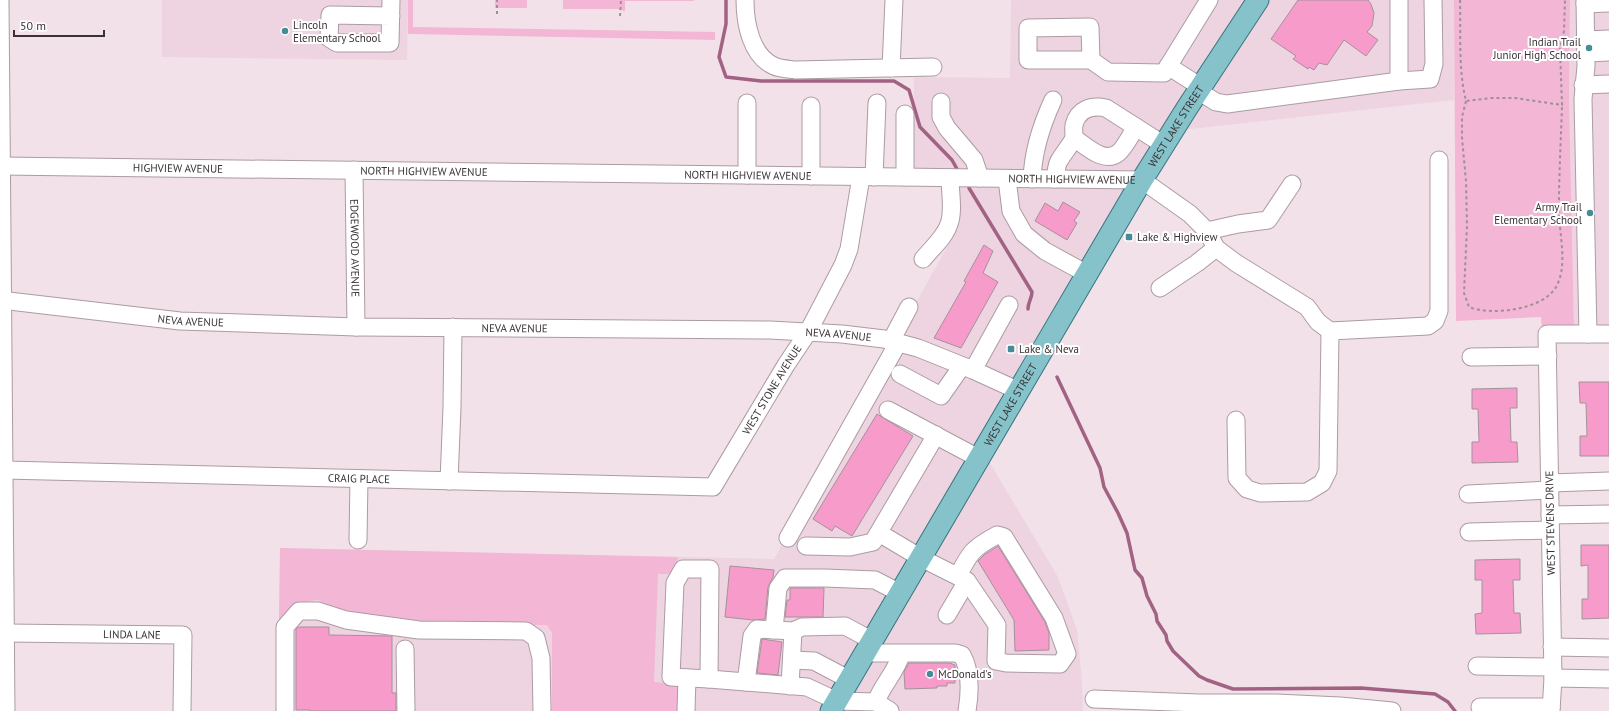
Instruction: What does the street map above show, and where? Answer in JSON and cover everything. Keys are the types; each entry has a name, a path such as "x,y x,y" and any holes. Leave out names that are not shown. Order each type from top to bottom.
{"main road":[{"name":"WEST LAKE STREET","path":"834,706 1020,391 1142,180 1257,0"}],"street":[{"path":"745,0 752,43 762,58 775,67 796,70 933,67"},
{"path":"890,68 894,0"},
{"path":"1092,60 1108,72 1164,73 1209,0"},
{"path":"1399,0 1399,81"},
{"path":"1168,66 1216,102 1227,104 1399,81 1430,79 1434,64 1433,0"},
{"path":"0,1 2,166 1,300 6,711"},
{"path":"1609,3 1585,2 1583,85 1588,334 1609,334"},
{"path":"391,8 390,43 337,43 329,38 330,15 391,8"},
{"path":"1585,46 1609,39"},
{"path":"1585,46 1609,52"},
{"path":"1583,85 1609,84"},
{"path":"1032,179 1033,160 1040,131 1053,100"},
{"path":"941,102 941,117 947,128 974,160 980,178"},
{"name":"WEST STONE AVENUE","path":"713,487 786,365 808,332 843,265 849,249 868,177 876,103"},
{"path":"747,104 747,175"},
{"path":"811,106 811,176"},
{"path":"1055,179 1058,162 1074,138 1074,125 1076,119 1087,108 1106,108 1164,145"},
{"path":"905,114 905,177"},
{"path":"1074,138 1096,153 1106,157 1118,153 1136,127"},
{"path":"1142,180 1190,214 1207,232 1216,248 1236,263 1307,307 1318,322 1330,332 1428,326 1435,321 1439,311 1439,160"},
{"name":"HIGHVIEW AVENUE","path":"2,166 354,170"},
{"name":"NORTH HIGHVIEW AVENUE","path":"354,170 1142,180"},
{"name":"EDGEWOOD AVENUE","path":"354,170 356,327"},
{"path":"923,259 949,225 951,216 950,178"},
{"path":"1007,179 1011,211 1024,234 1046,251 1087,274"},
{"path":"1207,232 1238,224 1268,220 1292,184"},
{"path":"1160,288 1216,248"},
{"name":"NEVA AVENUE","path":"1,300 180,321 356,327 770,330 842,334 894,342 918,348 1020,391"},
{"path":"900,374 941,396 967,368 1009,305"},
{"path":"788,538 894,342 910,307"},
{"path":"449,481 453,327"},
{"path":"1236,420 1237,478 1247,490 1260,493 1307,492 1322,483 1328,471 1330,332"},
{"name":"WEST STEVENS DRIVE","path":"1551,709 1553,672 1548,334 1588,334"},
{"path":"1471,357 1548,356"},
{"path":"888,410 980,459"},
{"path":"806,546 850,547 874,542 936,435"},
{"path":"358,540 359,479"},
{"name":"CRAIG PLACE","path":"3,480 359,479 713,487"},
{"path":"1468,494 1609,481"},
{"path":"1469,532 1609,514"},
{"path":"879,533 921,558 962,578 997,625 996,661 1006,663 1060,664 1067,654 1054,618 1004,537 997,535 978,545 968,556 962,578 947,615"},
{"path":"709,679 710,569 683,569 674,583 670,677 807,687 834,706 882,707 879,694 900,661 901,654"},
{"path":"774,630 778,588 784,578 875,580 900,593"},
{"path":"284,711 285,627 299,611 318,611 346,620 420,630 526,630 536,638 541,658 542,711"},
{"path":"746,682 752,636 758,629 793,632 802,627 845,626 869,647 901,654 956,653 962,655 968,665 969,702 967,711"},
{"path":"790,686 793,632"},
{"name":"LINDA LANE","path":"6,633 183,635 182,711"},
{"path":"1552,647 1609,648"},
{"path":"405,649 406,711"},
{"path":"792,660 814,661 850,680"},
{"path":"1477,666 1553,672 1609,679"},
{"path":"686,711 687,678"},
{"path":"1094,699 1208,707 1332,706 1392,711"},
{"path":"1480,707 1551,709"}],"path":[{"path":"497,0 497,14"},
{"path":"620,16 621,0"},
{"path":"1460,0 1461,70 1466,101 1462,117 1467,226 1464,293 1469,307 1479,311 1505,310 1534,304 1546,298 1556,287 1562,266 1558,208 1562,106 1560,49 1564,31 1565,0"},
{"path":"1466,101 1491,98 1514,98 1562,106"}],"shaded area":[{"name":"Lincoln Elementary School","path":"162,0 408,0 407,60 162,57"},
{"path":"408,0 413,0 413,27 715,32 715,40 408,34"},
{"path":"495,0 527,0 527,8 495,8"},
{"path":"563,0 694,1 625,1 625,11 619,9 563,9"},
{"path":"1011,0 1253,0 1140,177 913,173 914,77 1010,78"},
{"path":"1264,0 1454,0 1454,100 1180,130"},
{"path":"1454,0 1570,0 1569,97 1574,328 1542,329 1541,317 1456,321"},
{"name":"Army Trail Elementary School","path":"1570,0 1609,0 1609,329 1574,328 1569,97"},
{"path":"959,182 1137,184 826,711 278,711 280,548 774,559 958,227"},
{"path":"987,458 1058,577 1077,630 1082,681 1083,711 838,711"},
{"path":"280,548 678,557 674,574 658,574 654,682 678,684 677,711 552,711 552,633 547,625 403,624 335,608 318,600 297,603 279,620"}],"building":[{"path":"1298,0 1368,0 1374,13 1372,26 1367,32 1378,40 1366,56 1344,40 1327,65 1319,63 1314,70 1309,67 1308,69 1293,59 1296,56 1271,39"},
{"path":"1063,202 1080,212 1074,221 1077,223 1067,240 1035,221 1045,203 1058,211"},
{"path":"984,245 993,251 983,273 998,282 961,348 934,338 966,282 964,281"},
{"path":"1579,382 1609,382 1609,456 1580,456 1580,436 1587,436 1586,403 1580,403"},
{"path":"1517,388 1517,408 1510,408 1511,442 1517,442 1518,462 1472,463 1472,442 1479,442 1478,409 1472,409 1472,389"},
{"path":"877,414 913,436 852,536 835,526 832,531 813,519"},
{"path":"1581,545 1609,545 1609,618 1582,619 1582,599 1588,599 1588,565 1581,566"},
{"path":"998,546 1045,622 1049,633 1049,650 1015,651 1014,620 978,561"},
{"path":"1520,559 1520,580 1513,580 1514,613 1520,613 1521,633 1476,634 1475,614 1482,613 1482,580 1475,580 1475,560"},
{"path":"730,566 774,570 773,577 768,587 765,619 753,620 725,617"},
{"path":"790,588 824,588 823,617 785,617 787,600 790,600"},
{"path":"299,627 329,627 329,635 392,636 392,693 396,693 396,711 296,710 296,629"},
{"path":"762,639 782,642 778,675 757,673"},
{"name":"McDonald's","path":"909,663 950,663 955,665 955,683 947,683 947,686 937,686 937,688 905,689 904,672"}],"waterway":[{"path":"726,0 726,24 719,57 726,77 761,81 894,81 909,90 920,127 952,160 957,169"},
{"path":"969,188 1032,292 1028,309"},
{"path":"1057,377 1100,468 1104,487 1127,533 1135,570 1142,578 1147,596 1156,614 1157,621 1166,635 1167,641 1173,651 1199,676 1233,689 1361,688 1435,694 1448,702 1455,711"}],"place":[{"name":"Lincoln Elementary School","path":"285,31"},
{"name":"Indian Trail Junior High School","path":"1589,48"},
{"name":"Army Trail Elementary School","path":"1590,213"},
{"name":"Lake & Highview","path":"1129,237"},
{"name":"Lake & Neva","path":"1011,349"},
{"name":"McDonald's","path":"930,674"}]}
